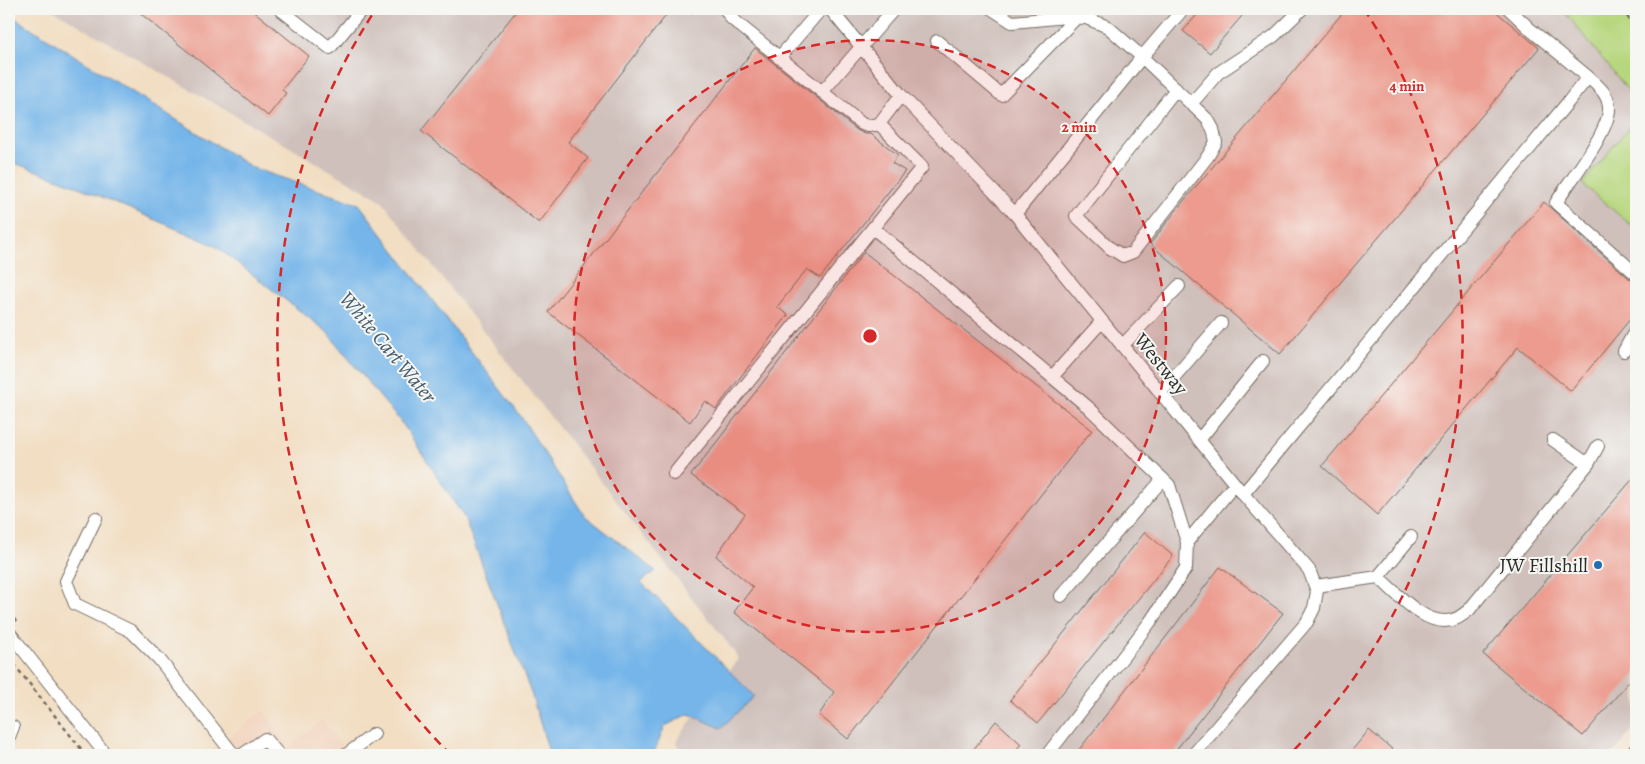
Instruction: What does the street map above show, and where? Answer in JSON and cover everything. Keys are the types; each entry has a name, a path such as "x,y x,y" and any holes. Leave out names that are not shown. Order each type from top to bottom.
{"street":[{"path":"280,9 330,48 362,9"},
{"path":"725,9 732,19 862,124 868,126 879,124 901,96"},
{"path":"779,58 821,9"},
{"name":"Westway","path":"830,9 901,96 1015,214 1239,489 1310,570 1316,586"},
{"path":"822,92 894,9"},
{"path":"992,9 1012,22 1086,18 1108,27 1176,89 1213,129 1216,142 1208,156 1133,252 1123,256 1110,248 1076,216 1176,89"},
{"path":"1015,214 1183,9"},
{"path":"1191,104 1218,74 1274,36 1302,9"},
{"path":"1509,9 1531,30 1603,89 1609,108 1603,131 1556,203 1636,274"},
{"path":"937,40 1001,95 1076,18"},
{"path":"1188,542 1239,489 1569,102 1588,77"},
{"path":"674,474 922,167 879,124"},
{"path":"873,228 1088,407 1163,479 1169,485 1188,542 1186,568 1150,622 1047,755"},
{"path":"1122,346 1179,286"},
{"path":"1052,377 1102,321"},
{"path":"1160,393 1221,323"},
{"path":"1624,351 1636,329"},
{"path":"1199,440 1264,361"},
{"path":"1553,440 1588,464"},
{"path":"1378,577 1419,612 1438,621 1454,620 1469,610 1588,464 1598,446"},
{"path":"1061,596 1163,479"},
{"path":"96,518 66,581 75,604 130,631 159,659 234,755"},
{"path":"1193,755 1307,622 1314,608 1316,586 1378,577 1411,537"},
{"path":"9,632 106,755"},
{"path":"346,755 374,734"},
{"path":"242,755 265,738 279,755"},
{"path":"1631,755 1636,749"}],"path":[{"path":"691,13 695,9"},
{"path":"1623,9 1636,30"},
{"path":"1636,161 1630,183 1636,201"},
{"path":"9,658 86,755"}],"shaded area":[{"path":"51,9 1562,9 1636,100 1636,119 1583,184 1636,229 1636,726 1612,755 683,755 676,741 739,658 381,200"},
{"path":"263,711 289,747 322,720 350,755 206,755"}],"green space":[{"path":"1562,9 1636,9 1636,100"},
{"path":"1636,119 1636,229 1582,184"}],"water":[{"name":"White Cart Water","path":"9,9 15,18 253,168 359,204 522,418 584,515 656,571 641,582 754,696 721,728 689,714 665,726 653,755 550,755 531,693 464,517 404,426 326,331 214,245 67,182 9,161"}],"building":[{"path":"135,9 251,9 309,56 282,90 286,93 268,116"},
{"path":"518,9 671,9 568,142 588,158 539,223 421,131"},
{"path":"1202,9 1248,9 1210,53 1183,31"},
{"path":"1346,9 1493,9 1539,48 1280,354 1150,244 1182,203"},
{"path":"755,48 857,130 865,134 871,134 898,155 892,163 905,171 820,278 807,269 777,307 788,315 716,409 705,401 690,422 548,312"},
{"path":"1544,202 1636,283 1636,312 1571,391 1518,347 1377,515 1322,466"},
{"path":"864,252 1092,430 848,739 819,715 834,692 734,612 753,587 716,556 745,514 691,475"},
{"name":"JW Fillshill","path":"1636,475 1636,673 1583,736 1483,654"},
{"path":"1145,532 1173,556 1038,723 1010,700"},
{"path":"1220,567 1283,613 1172,755 1075,755"},
{"path":"996,721 1021,744 1012,755 969,755"},
{"path":"1369,730 1399,755 1348,755"}],"place":[{"name":"JW Fillshill","path":"1598,565"}]}
